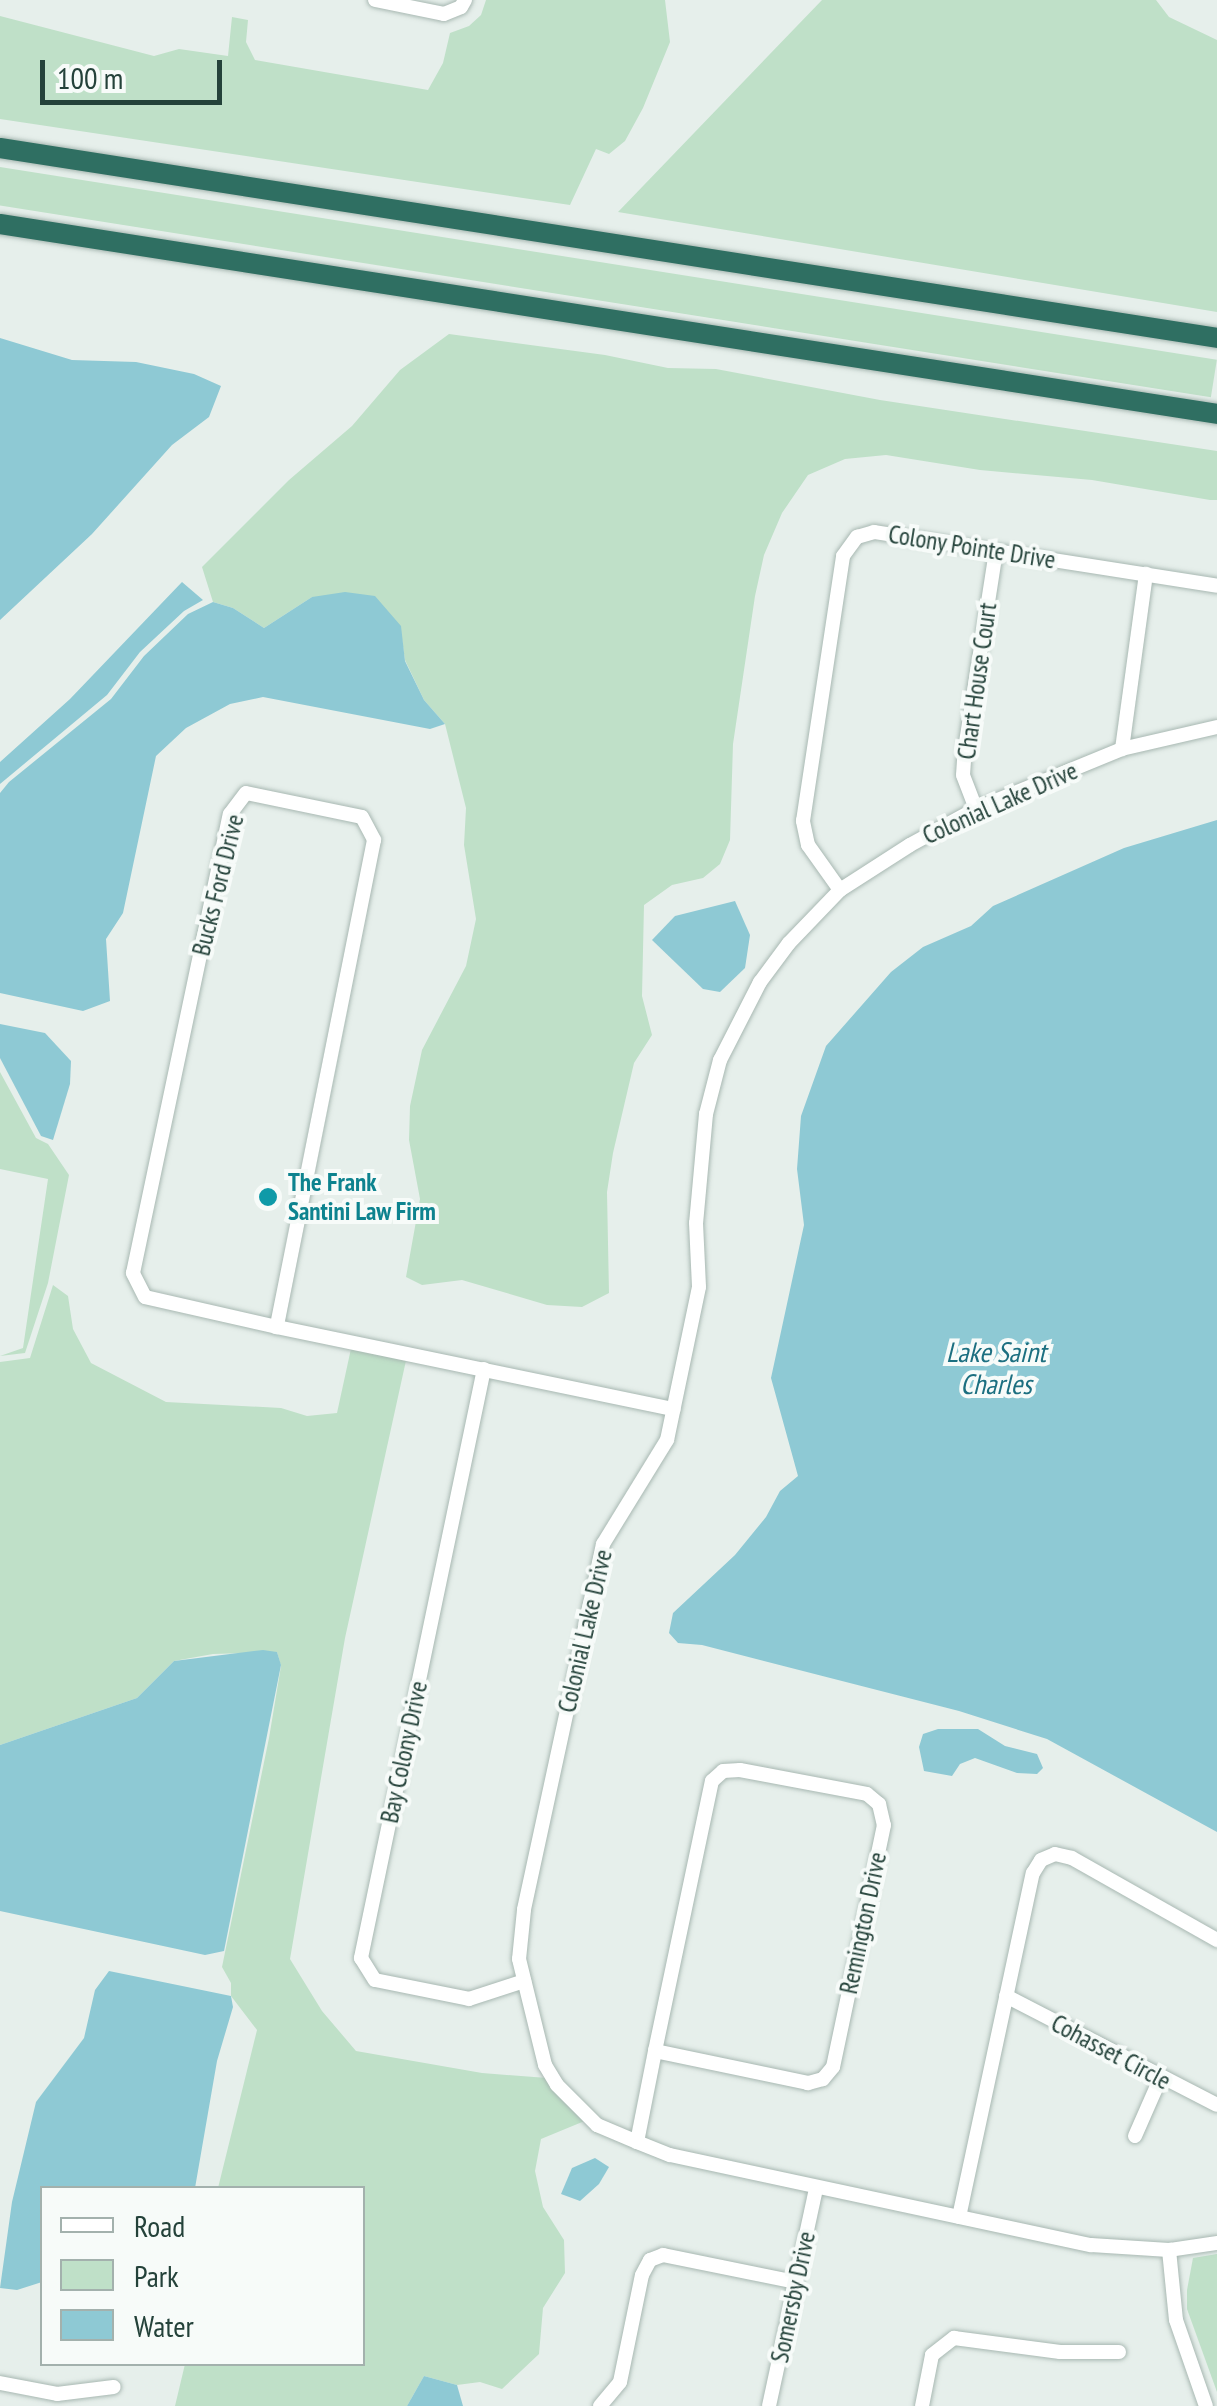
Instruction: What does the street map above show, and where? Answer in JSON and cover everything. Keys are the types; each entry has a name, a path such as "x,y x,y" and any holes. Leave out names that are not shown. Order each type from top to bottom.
{"highway":[{"path":"0,148 1217,338"},
{"path":"0,224 1217,414"}],"street":[{"path":"375,0 444,14 461,7 465,0"},
{"name":"Colony Pointe Drive","path":"840,890 808,845 804,821 843,556 857,536 874,532 1217,586"},
{"name":"Chart House Court","path":"976,809 963,775 965,749 996,551"},
{"path":"1122,749 1146,574"},
{"name":"Colonial Lake Drive","path":"1217,727 1122,749 976,809 840,890 789,943 760,982 720,1060 699,1165 698,1287 674,1409 656,1463 603,1544 524,1910 519,1958 545,2065 557,2086 596,2125 637,2142 670,2155 1091,2245 1169,2250 1217,2243"},
{"name":"Bucks Ford Drive","path":"277,1327 374,840 362,817 246,793 230,814 134,1274 145,1296 277,1327 674,1409"},
{"name":"Bay Colony Drive","path":"484,1370 361,1958 374,1980 469,1999 524,1981"},
{"name":"Remington Drive","path":"637,2142 655,2051 712,1781 724,1771 740,1770 867,1794 879,1804 884,1825 833,2067 823,2079 808,2083 655,2051"},
{"path":"959,2217 1033,1872 1040,1860 1055,1854 1072,1858 1217,1940"},
{"name":"Cohasset Circle","path":"1006,1996 1160,2079 1217,2105"},
{"path":"1135,2136 1160,2079"},
{"name":"Somersby Drive","path":"770,2406 816,2188"},
{"path":"1169,2250 1176,2320 1206,2406"},
{"path":"600,2406 620,2382 642,2274 650,2260 663,2255 796,2282"},
{"path":"922,2406 932,2355 954,2338 1060,2352 1118,2352"},
{"path":"0,2383 56,2394 114,2386"}],"green space":[{"path":"486,0 665,0 670,42 643,108 625,141 609,154 596,149 570,205 0,119 0,16 154,56 179,49 228,56 232,17 248,20 246,42 255,60 428,90 443,63 450,33 469,26 481,15"},
{"path":"822,0 1156,0 1169,17 1217,40 1217,312 618,212"},
{"path":"0,167 1217,360 1211,397 0,205"},
{"path":"449,334 605,355 668,368 716,369 880,400 1217,451 1217,500 886,455 845,459 808,475 782,513 764,555 755,596 733,744 730,840 720,864 703,878 672,885 644,905 642,996 652,1035 634,1063 613,1153 607,1192 609,1293 582,1307 547,1305 462,1280 422,1285 406,1277 420,1199 409,1140 410,1106 422,1050 466,966 476,919 464,845 466,808 445,724 424,700 405,660 400,626 312,597 264,628 233,608 213,602 202,567 289,480 352,426 400,370"},
{"path":"0,1072 36,1138 48,1144 69,1175 48,1283 25,1353 0,1356 23,1348 48,1179 0,1169"},
{"path":"53,1285 68,1296 73,1329 91,1363 166,1402 281,1408 307,1416 337,1413 352,1344 407,1356 345,1638 290,1959 322,2011 356,2051 482,2073 547,2078 587,2120 541,2139 535,2171 543,2207 564,2240 565,2273 543,2308 539,2354 502,2389 480,2382 457,2385 424,2376 407,2406 175,2406 185,2366 365,2366 365,2186 218,2186 257,2030 231,1996 231,1983 222,1967 269,1738 281,1666 277,1652 213,1654 174,1661 137,1698 0,1745 0,1362 30,1358"},
{"path":"1217,2254 1217,2392 1187,2309 1187,2290 1193,2258"}],"water":[{"path":"0,338 72,360 136,362 194,374 221,386 209,417 172,445 92,534 0,620"},
{"path":"182,582 203,600 184,611 140,652 107,695 0,784 0,762 70,699"},
{"path":"345,592 375,596 401,626 405,661 424,700 445,724 430,729 263,697 230,704 186,728 156,756 123,913 106,939 110,1001 83,1011 0,993 0,793 9,782 111,699 144,656 188,614 213,602 233,608 264,628 312,597"},
{"name":"Lake Saint Charles","path":"1217,820 1217,1832 1047,1739 959,1711 702,1645 678,1643 669,1633 673,1613 735,1555 766,1517 780,1491 798,1476 771,1378 804,1225 797,1169 801,1116 826,1046 891,972 923,947 971,926 993,906 1124,848"},
{"path":"735,901 750,935 745,968 720,992 703,989 652,940 675,916"},
{"path":"0,1024 45,1033 71,1061 70,1084 53,1140 41,1136 0,1058"},
{"path":"263,1650 277,1652 281,1665 224,1951 205,1955 0,1911 0,1745 137,1698 174,1661"},
{"path":"938,1729 978,1729 1005,1746 1037,1754 1043,1768 1037,1774 1017,1773 975,1758 960,1764 952,1776 924,1771 919,1747 923,1734"},
{"path":"109,1971 231,1996 233,2007 217,2061 195,2186 40,2186 40,2283 17,2290 0,2288 12,2202 36,2102 84,2038 95,1990"},
{"path":"595,2158 609,2167 599,2184 580,2201 561,2194 572,2168"},
{"path":"424,2376 457,2385 463,2406 407,2406"}],"place":[{"name":"The Frank Santini Law Firm","path":"268,1197"}]}
